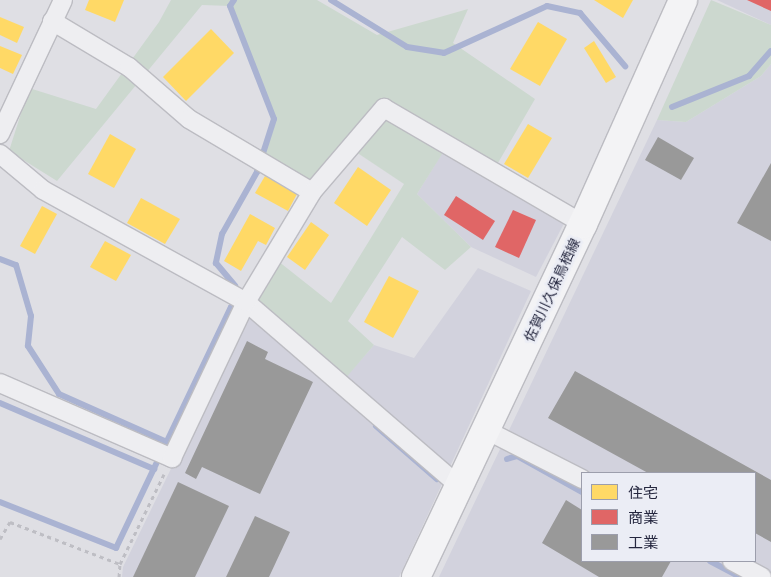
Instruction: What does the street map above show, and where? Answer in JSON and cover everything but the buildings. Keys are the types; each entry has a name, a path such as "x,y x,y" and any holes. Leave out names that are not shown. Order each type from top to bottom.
{"main road":[{"name":"佐賀川久保鳥栖線","path":"416,577 582,224 682,0"}],"street":[{"path":"0,134 63,0"},
{"path":"52,21 129,67 189,118 312,192"},
{"path":"0,383 172,458 246,302 312,192 384,108 582,224"},
{"path":"0,154 43,190 246,302 459,486"},
{"path":"486,430 500,434 581,478"},
{"path":"734,562 762,577"}],"path":[{"path":"119,577 120,564 172,458"},
{"path":"0,539 10,522 120,564"}],"shaded area":[{"path":"171,0 317,0 377,35 468,9 453,43 535,99 495,168 449,143 417,194 471,247 445,270 402,237 348,321 374,345 344,380 253,301 278,261 331,303 404,184 350,148 312,192 263,163 274,119 230,6 202,5 57,181 9,151 29,88 96,109 159,22"},
{"path":"711,0 771,25 771,64 761,76 686,122 657,120"},
{"path":"717,0 771,0 771,25"},
{"path":"771,64 771,577 439,577 657,120 686,122 761,76"},
{"path":"449,142 571,210 536,277 471,247 417,194"},
{"path":"478,268 531,291 399,577 122,577 123,567 253,301 344,379 374,345 414,358"}],"waterway":[{"path":"234,0 230,6 274,119 257,172 222,234 216,263 235,286"},
{"path":"331,0 407,47 444,53 547,6 580,13 625,66"},
{"path":"672,107 749,76 771,51"},
{"path":"0,259 16,265 31,316 28,346 59,394 167,442"},
{"path":"0,502 116,548 231,307 241,311"},
{"path":"0,403 154,469"},
{"path":"376,426 437,479"},
{"path":"507,459 517,456 581,491"},
{"path":"712,562 740,577"}]}
